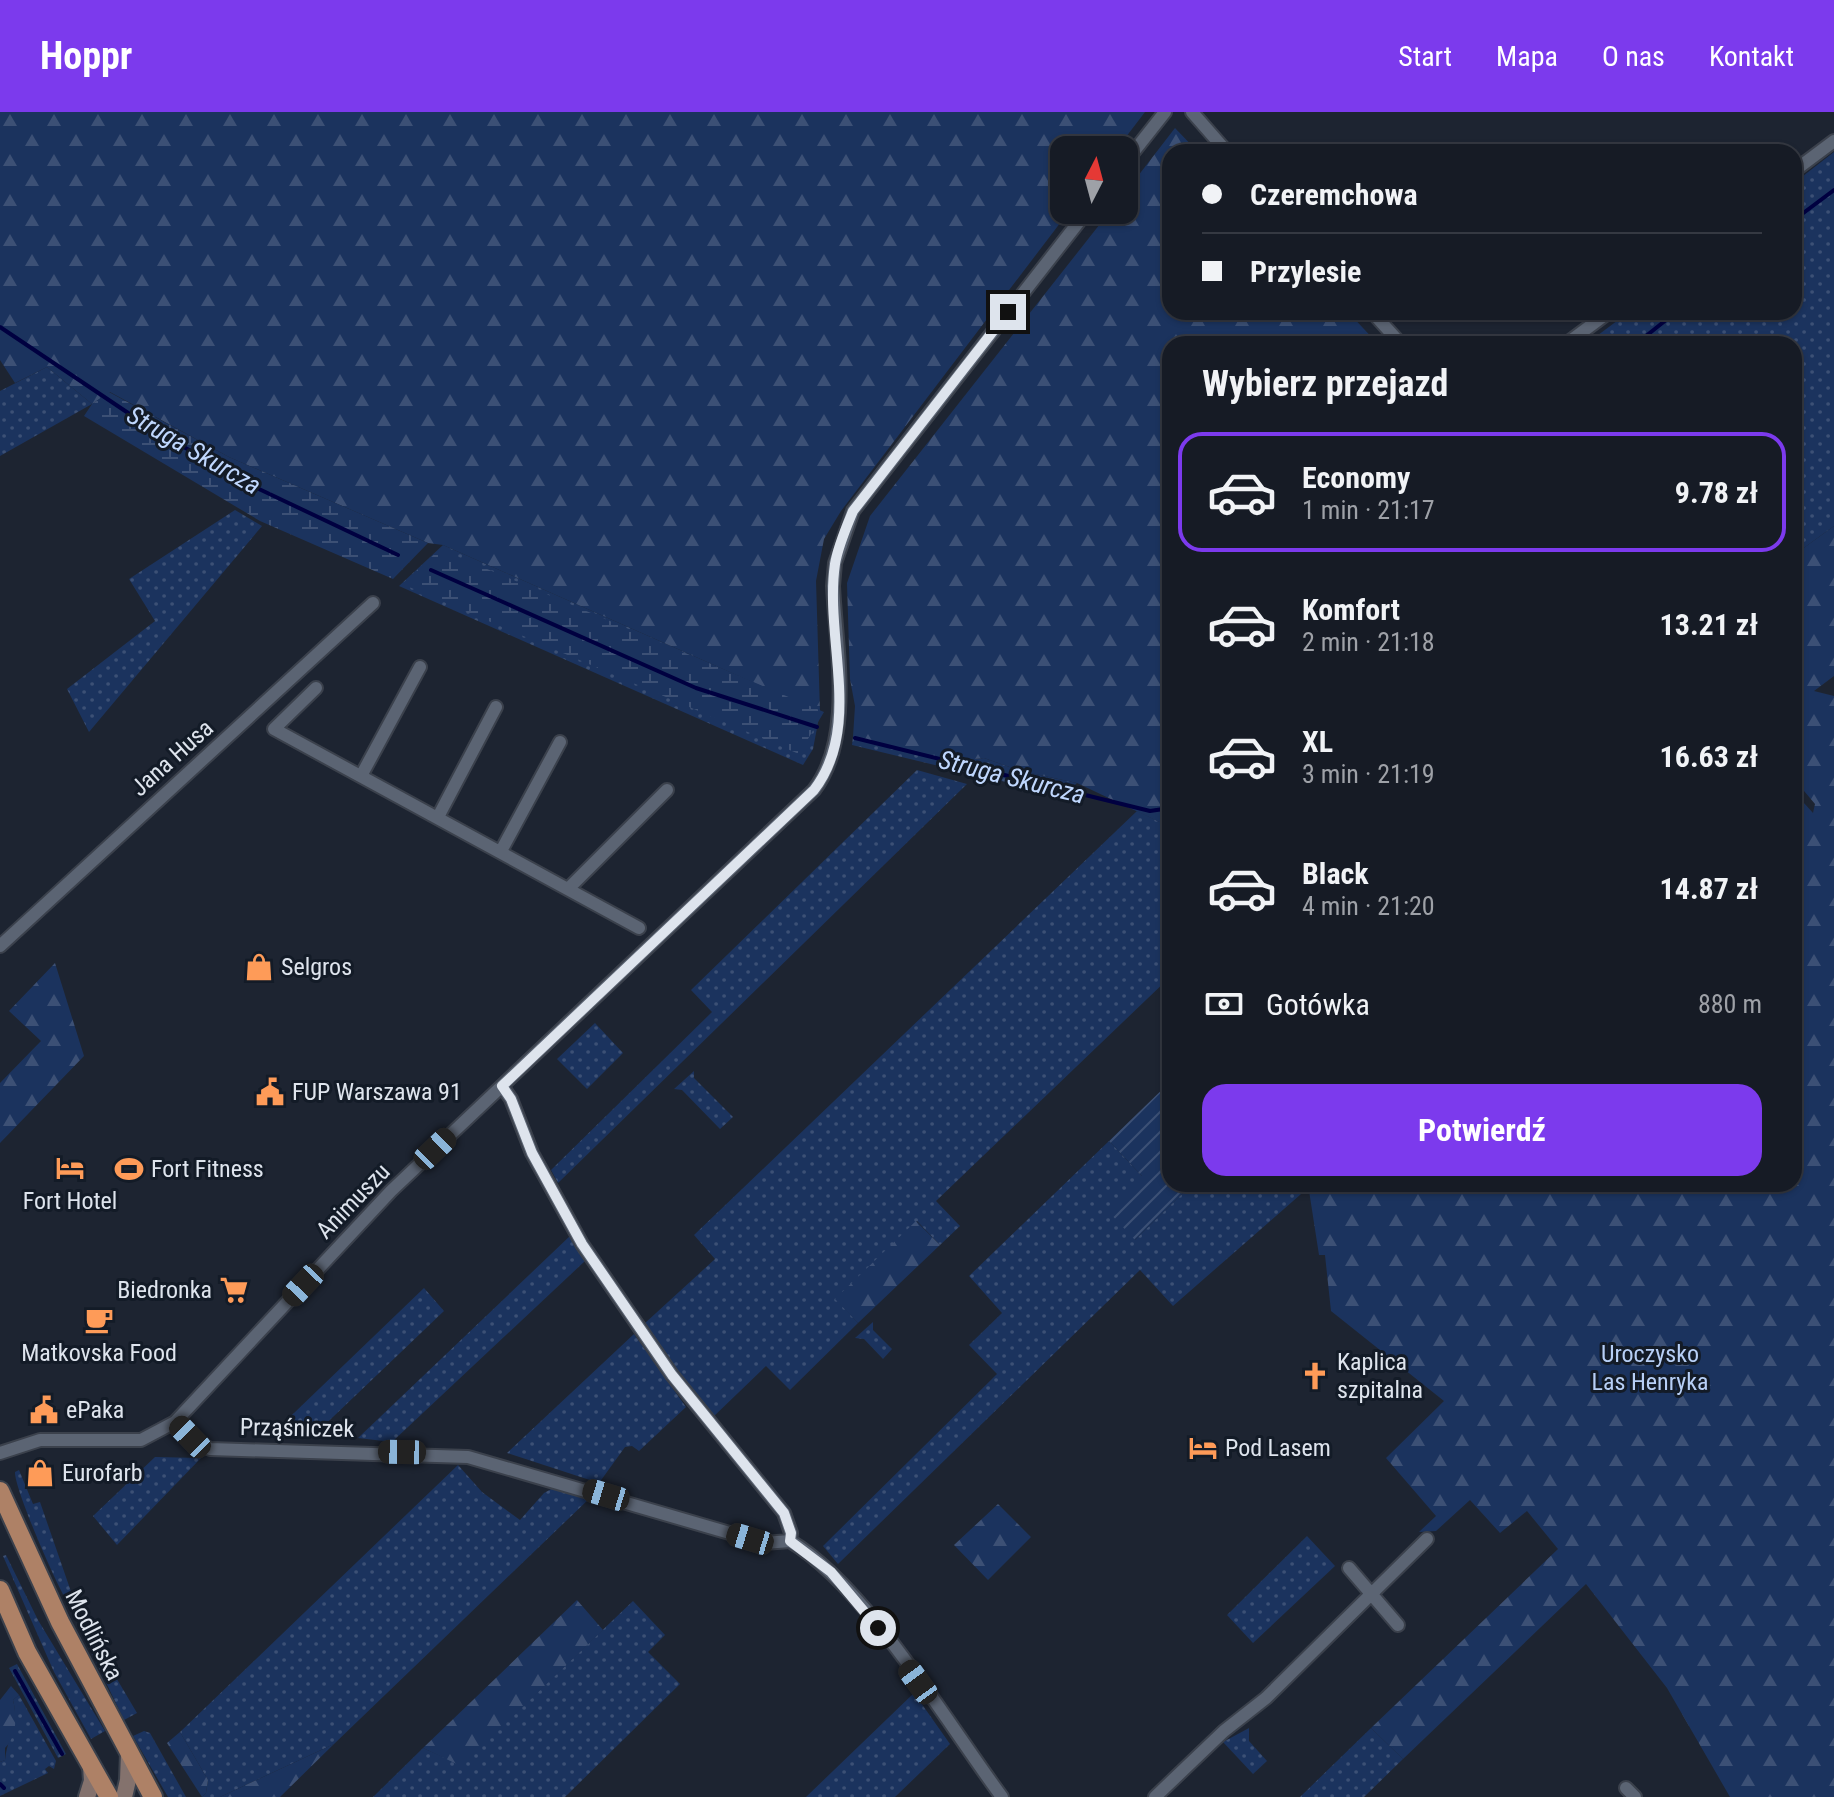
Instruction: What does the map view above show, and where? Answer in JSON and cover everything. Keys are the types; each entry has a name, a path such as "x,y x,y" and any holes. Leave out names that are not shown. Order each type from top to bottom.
{"main road":[{"name":"Modlińska","path":"0,1491 60,1622 153,1797"},
{"path":"0,1590 27,1652 109,1797"}],"street":[{"path":"1138,146 1165,112"},
{"path":"1192,112 1220,144"},
{"path":"1802,165 1834,141"},
{"name":"Animuszu","path":"175,1422 391,1191 814,790 827,772 839,729 835,563 853,511 1077,224"},
{"path":"1379,320 1394,336"},
{"path":"1577,336 1598,320"},
{"name":"Jana Husa","path":"0,946 373,603"},
{"path":"361,776 420,667"},
{"path":"316,688 274,729 639,928"},
{"path":"438,817 496,707"},
{"path":"501,851 560,742"},
{"path":"568,889 667,790"},
{"path":"502,1086 511,1099 532,1153 582,1244 672,1375 784,1513 791,1533 790,1541 823,1564 858,1603 1002,1797"},
{"path":"0,1453 40,1440 141,1440 175,1422"},
{"name":"Prząśniczek","path":"175,1422 190,1437 210,1449 468,1457 764,1543 790,1541"},
{"path":"1155,1797 1224,1731 1266,1698 1427,1539"},
{"path":"1349,1568 1398,1625"},
{"path":"124,1797 129,1753"},
{"path":"87,1797 92,1786 91,1766"}],"green space":[{"path":"0,112 1145,112 1127,136 1050,136 1050,224 1059,224 841,511 824,539 816,581 820,712 443,545 428,543 229,457 110,392 92,404 47,367 15,383 0,360"},
{"path":"1175,128 1190,144 1163,144"},
{"path":"1162,145 1162,320 1356,320 1370,336 1162,336 1162,823 1077,783 1021,771 984,758 955,761 853,737 855,706 850,679 847,583 870,516 1100,224 1138,224 1138,176"},
{"path":"1834,152 1834,526 1802,549 1802,336 1597,336 1618,320 1802,320 1802,177"},
{"path":"47,367 92,404 0,456 0,391"},
{"path":"109,392 229,457 428,543 393,579 260,521 84,416 92,404"},
{"path":"235,510 262,526 89,732 67,689 155,621 129,579"},
{"name":"Uroczysko Las Henryka","path":"1834,526 1834,676 1814,691 1834,696 1834,1797 1730,1797 1667,1688 1586,1584 1403,1759 1371,1728 1558,1549 1527,1511 1500,1533 1470,1500 1436,1531 1419,1532 1436,1516 1386,1458 1444,1401 1331,1311 1325,1255 1319,1255 1309,1192 1802,1192 1802,801 1813,813 1815,804 1802,789 1802,549"},
{"path":"443,545 820,712 813,749 803,765 399,586"},
{"path":"440,549 824,712 799,754 402,584"},
{"path":"853,737 955,761 984,758 1021,771 1077,783 1063,796 852,745"},
{"path":"917,770 967,784 558,1183 551,1170 712,1012 691,990"},
{"path":"1137,811 1162,823 1162,985 936,1201 960,1226 940,1245 917,1221 836,1299 858,1323 790,1390 766,1366 712,1418 644,1324 715,1259 694,1235"},
{"path":"55,963 84,1056 0,1143 0,1083 41,1041 9,1011"},
{"path":"595,1023 623,1053 587,1089 557,1059"},
{"path":"694,1071 694,1078 733,1117 720,1129 682,1090 674,1089"},
{"path":"1162,1090 1162,1192 1184,1192 1135,1240 1107,1210 1142,1176 1109,1141"},
{"path":"1109,1141 1142,1176 1135,1240 1184,1192 1303,1192 1173,1306 1140,1270 838,1564 823,1546 997,1374 969,1345 1002,1313 969,1276"},
{"path":"916,1221 940,1245 858,1323 835,1299"},
{"path":"571,1235 585,1261 392,1442 358,1438"},
{"path":"424,1288 444,1311 312,1437 268,1438"},
{"path":"873,1322 873,1330 892,1349 883,1359 864,1339 855,1338"},
{"path":"634,1334 686,1407 639,1451 632,1446 625,1447 599,1483 507,1453"},
{"path":"155,1457 201,1458 117,1545 93,1516"},
{"path":"458,1465 482,1492 520,1520 544,1493 555,1487 591,1497 334,1744 220,1797 202,1797 206,1793 208,1780 180,1732"},
{"path":"19,1470 33,1504 40,1502 76,1606 77,1617 62,1593 31,1523 17,1483 15,1472"},
{"path":"998,1504 1031,1537 988,1580 954,1545"},
{"path":"1307,1536 1335,1566 1253,1643 1227,1615"},
{"path":"6,1555 38,1620 105,1731 91,1739 54,1672 3,1556"},
{"path":"577,1600 603,1630 461,1766 423,1748"},
{"path":"633,1601 665,1635 648,1652 680,1684 565,1797 373,1797 423,1748 461,1765"},
{"path":"87,1635 92,1637 137,1713 124,1720 85,1639"},
{"path":"17,1664 66,1754 58,1758 9,1668"},
{"path":"11,1686 19,1695 13,1700 15,1726 5,1748 5,1760 0,1762 0,1700"},
{"path":"914,1693 950,1744 895,1797 806,1797"},
{"path":"19,1695 56,1761 54,1769 49,1766 45,1769 48,1773 0,1796 0,1762 5,1760 14,1723 13,1700"},
{"path":"1249,1728 1249,1741 1267,1761 1253,1774 1223,1742"},
{"path":"1371,1728 1403,1759 1364,1797 1300,1797"},
{"path":"144,1731 150,1733 186,1797 168,1797 133,1736"},
{"path":"180,1732 208,1780 206,1793 202,1797 167,1743"},
{"path":"334,1744 280,1797 220,1797"}],"waterway":[{"name":"Struga Skurcza","path":"1802,214 1834,190"},
{"name":"Struga Skurcza","path":"1646,336 1666,320"},
{"name":"Struga Skurcza","path":"0,327 155,431 259,489 398,555"},
{"name":"Struga Skurcza","path":"431,570 696,688 817,727"},
{"name":"Struga Skurcza","path":"855,738 1150,811 1162,809"},
{"path":"15,1671 62,1754"},
{"path":"0,1784 4,1788"}],"place":[{"name":"Selgros","path":"259,967"},
{"name":"FUP Warszawa 91","path":"270,1092"},
{"name":"Fort Hotel","path":"70,1168"},
{"name":"Fort Fitness","path":"129,1169"},
{"name":"Biedronka","path":"234,1290"},
{"name":"Matkovska Food","path":"99,1320"},
{"name":"Kaplica szpitalna","path":"1315,1376"},
{"name":"ePaka","path":"44,1410"},
{"name":"Pod Lasem","path":"1203,1448"},
{"name":"Eurofarb","path":"40,1473"}],"route":[{"path":"878,1628 831,1572 790,1541 791,1533 784,1513 731,1452 672,1375 582,1244 532,1153 511,1099 502,1086 689,911 814,790 827,772 836,749 839,729 833,586 843,534 853,511 1008,312"}]}
